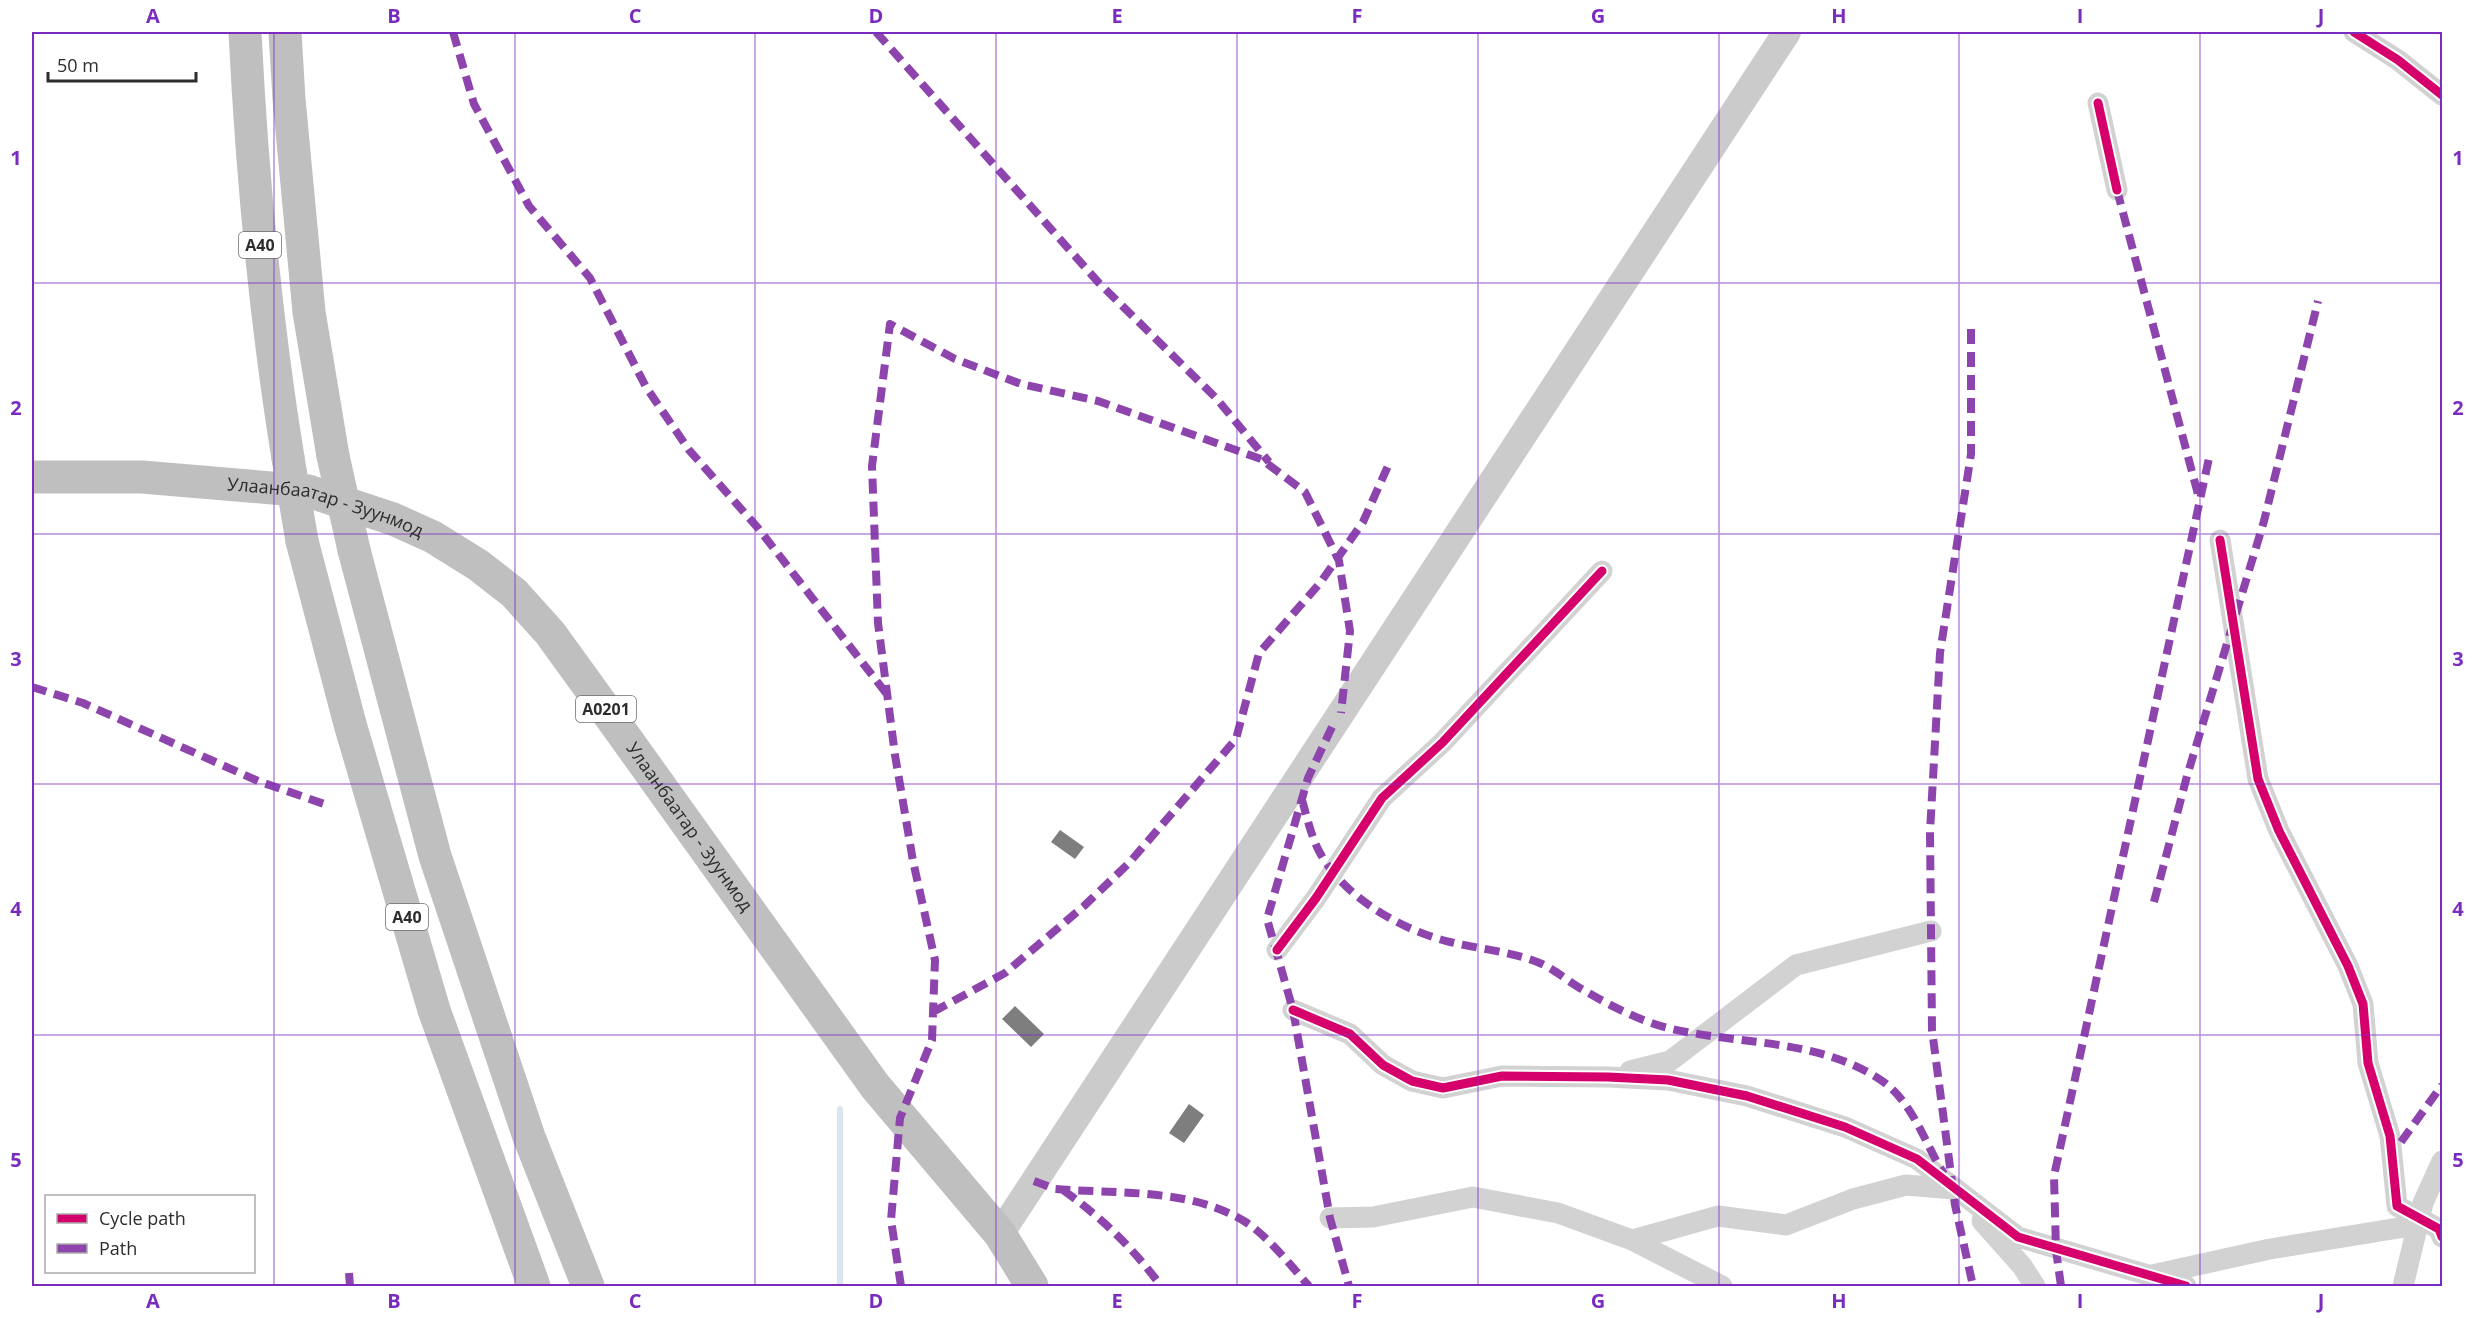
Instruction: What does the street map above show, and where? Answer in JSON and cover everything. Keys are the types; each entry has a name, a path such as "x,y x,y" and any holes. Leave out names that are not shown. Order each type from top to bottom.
{"highway":[{"name":"A40","path":"245,32 251,152 269,335 302,541 350,724 434,1010 534,1287"},
{"name":"A40","path":"285,32 309,312 333,456 354,550 435,856 529,1137 588,1287"},
{"name":"Улаанбаатар - Зуунмод","path":"32,477 142,477 308,491 393,519 434,537 514,593 550,633 722,869 875,1086 1000,1234"},
{"name":"A0201","path":"1000,1234 1032,1287"}],"main road":[{"path":"1000,1234 1787,32"}],"street":[{"path":"2354,32 2398,60 2442,95"},
{"path":"2098,103 2117,190"},
{"path":"2220,540 2259,779 2279,831 2348,966 2363,1004 2368,1063 2390,1136 2397,1206 2418,1222 2439,1228 2442,1237"},
{"path":"1276,950 1316,898 1382,798 1442,743 1602,571"},
{"path":"1608,1077 1670,1061 1796,965 1931,931"},
{"path":"1293,1010 1350,1034 1383,1065 1412,1081 1443,1088 1502,1076 1608,1077 1668,1080 1747,1096 1824,1120 1917,1159 2018,1237 2186,1287"},
{"path":"2403,1287 2418,1222 2442,1161"},
{"path":"1632,1240 1718,1216 1786,1225 1853,1198 1906,1185 1953,1189 2022,1266 2035,1287"},
{"path":"1330,1218 1373,1217 1473,1197 1558,1213 1632,1240 1722,1287"},
{"path":"2151,1275 2270,1249 2418,1222"}],"building":[{"path":"1060,830 1084,847 1075,859 1051,842"},
{"path":"1015,1006 1044,1034 1031,1047 1002,1019"},
{"path":"1189,1104 1204,1115 1184,1143 1169,1133"}],"waterway":[{"path":"840,1109 840,1286"}],"marked path":[{"path":"453,32 474,104 529,206 590,278 646,387 689,450 758,528 886,693"},
{"path":"876,32 1099,283 1216,398 1269,462"},
{"path":"2117,190 2199,498"},
{"path":"2154,902 2187,776 2264,521 2318,301"},
{"path":"901,1286 891,1220 900,1118 932,1040 935,960 913,861 895,755 878,623 872,466 890,324 955,359 1021,384 1098,401 1261,459 1305,492 1339,561 1350,631 1341,713"},
{"path":"1971,329 1971,454 1940,653 1930,832 1932,1030 1955,1205 1973,1286"},
{"path":"2061,1286 2056,1250 2054,1176 2209,458"},
{"path":"933,1012 1005,973 1084,906 1129,863 1236,739 1259,653 1320,583 1363,522 1388,466"},
{"path":"32,687 83,703 258,781 330,806"},
{"path":"1332,727 1308,778 1267,919 1293,1010 1330,1218 1349,1286"},
{"path":"1302,800 1314,839 1330,868 1358,897 1393,920 1431,937 1520,956 1542,964 1605,1002 1661,1026 1809,1051 1836,1058 1861,1069 1885,1083 1904,1102 1944,1174"},
{"path":"2401,1142 2442,1085"},
{"path":"1034,1181 1055,1189 1152,1194 1223,1210 1244,1221 1261,1234 1309,1286"},
{"path":"1063,1190 1116,1234 1161,1286"},
{"path":"349,1273 350,1286"}],"cycle path":[{"path":"2354,32 2398,60 2442,95"},
{"path":"2098,103 2117,190"},
{"path":"2220,540 2258,779 2279,831 2348,966 2363,1004 2368,1063 2390,1136 2397,1206 2439,1229 2442,1237"},
{"path":"1277,950 1316,898 1382,798 1442,743 1602,571"},
{"path":"1293,1010 1350,1034 1383,1065 1412,1081 1443,1088 1502,1076 1608,1077 1668,1080 1747,1096 1845,1127 1917,1159 2018,1237 2186,1286"}]}
